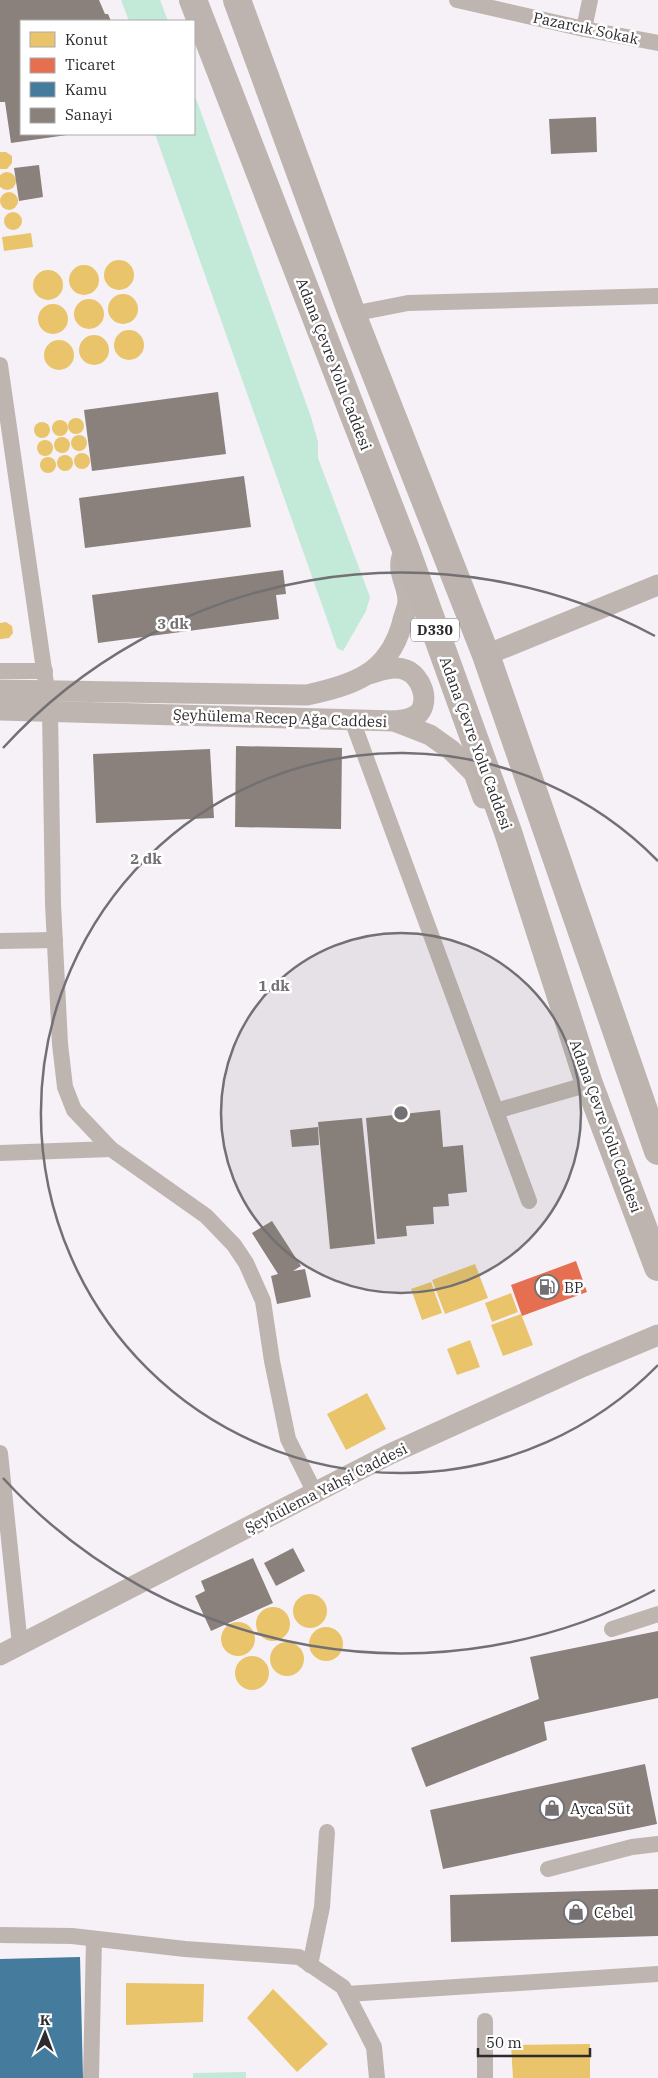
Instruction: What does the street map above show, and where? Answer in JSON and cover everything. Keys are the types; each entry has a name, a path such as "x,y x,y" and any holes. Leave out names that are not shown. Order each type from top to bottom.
{"highway":[{"name":"Adana Çevre Yolu Caddesi","path":"193,0 405,547 508,832 589,1084 658,1267"},
{"name":"D330","path":"237,0 352,314 486,654 658,1151"}],"street":[{"name":"Pazarcık Sokak","path":"457,0 584,29 658,43"},
{"path":"584,29 590,0"},
{"path":"352,314 408,303 658,296"},
{"path":"0,365 48,691 55,940 60,1044 65,1087 74,1110 111,1148 206,1216 234,1245 246,1263 263,1301 272,1361 288,1439 314,1493"},
{"name":"Şeyhülema Recep Ağa Caddesi","path":"0,690 307,695 342,688 368,674 386,657 397,639 408,602 399,565 405,547"},
{"path":"486,654 658,586"},
{"path":"368,674 388,668 407,670 420,682 424,697 420,712 410,719 394,721"},
{"path":"0,671 48,691"},
{"name":"Şeyhülema Recep Ağa Caddesi","path":"0,710 48,691 352,720 394,721 430,735 451,750 474,774 491,816 508,832"},
{"path":"352,720 529,1201"},
{"path":"0,941 55,940"},
{"path":"496,1111 589,1084"},
{"path":"0,1153 111,1148"},
{"name":"Şeyhülema Yahşi Caddesi","path":"0,1655 390,1454 584,1366 658,1335"},
{"path":"0,1454 20,1644"},
{"path":"612,1629 658,1614"},
{"path":"310,1965 322,1907 327,1832"},
{"path":"548,1869 632,1847 658,1844"},
{"path":"0,1935 72,1936 185,1949 299,1957 344,1987 374,2047 377,2078"},
{"path":"91,2078 94,1939"},
{"path":"347,1994 658,1974"},
{"path":"485,2021 485,2078"}],"green space":[{"path":"121,0 160,0 168,20 129,20"},
{"path":"195,96 311,417 318,442 318,458 370,597 366,611 343,651 337,648 155,135 195,135"},
{"path":"246,2072 246,2078 193,2078 193,2073"}],"building: Konut":[{"path":"0,152 6,152 12,156 12,163 7,169 0,169"},
{"path":"4,173 10,173 15,178 15,184 10,189 4,189 -1,184 -1,178"},
{"path":"9,192 15,195 18,201 15,207 9,210 3,207 0,201 3,195"},
{"path":"13,212 19,215 22,221 19,227 13,230 7,227 4,221 7,215"},
{"path":"31,233 33,247 4,251 2,237"},
{"path":"119,260 130,264 134,275 130,286 119,290 108,286 104,275 108,264"},
{"path":"84,265 95,269 99,280 95,291 84,295 73,291 69,280 73,269"},
{"path":"48,270 59,274 63,285 59,296 48,300 37,296 33,285 37,274"},
{"path":"123,294 129,295 137,303 137,315 129,323 123,324 117,323 109,315 108,309 109,303 117,295"},
{"path":"89,299 100,303 104,314 100,325 89,329 78,325 74,314 78,303"},
{"path":"53,304 64,308 68,319 64,330 53,334 42,330 38,319 42,308"},
{"path":"129,330 135,331 143,339 143,351 135,359 129,360 123,359 115,351 114,345 115,339 123,331"},
{"path":"94,335 100,336 108,344 108,356 100,364 94,365 88,364 80,356 79,350 80,344 88,336"},
{"path":"59,340 65,341 73,349 73,361 65,369 59,370 53,369 45,361 44,355 45,349 53,341"},
{"path":"76,418 84,426 76,434 68,426"},
{"path":"60,420 68,428 60,436 52,428"},
{"path":"42,422 50,430 42,438 34,430"},
{"path":"79,435 85,437 87,443 85,449 79,451 73,449 71,443 73,437"},
{"path":"62,437 70,445 62,453 54,445"},
{"path":"45,440 53,448 45,456 37,448"},
{"path":"82,453 90,461 82,469 74,461"},
{"path":"65,455 73,463 65,471 57,463"},
{"path":"48,457 56,465 48,473 40,465"},
{"path":"6,622 12,626 13,633 9,638 0,639 0,623"},
{"path":"475,1264 488,1298 445,1314 432,1280"},
{"path":"431,1282 442,1313 422,1320 411,1289"},
{"path":"511,1293 518,1312 492,1322 485,1303"},
{"path":"521,1314 533,1345 503,1356 491,1325"},
{"path":"470,1340 480,1367 457,1375 447,1349"},
{"path":"367,1393 386,1429 346,1450 327,1414"},
{"path":"310,1594 322,1599 327,1611 322,1623 310,1628 298,1623 293,1611 298,1599"},
{"path":"273,1607 285,1612 290,1624 285,1636 273,1641 261,1636 256,1624 261,1612"},
{"path":"238,1622 250,1627 255,1639 250,1651 238,1656 226,1651 221,1639 226,1627"},
{"path":"326,1627 338,1632 343,1644 338,1656 326,1661 314,1656 309,1644 314,1632"},
{"path":"287,1642 299,1647 304,1659 299,1671 287,1676 275,1671 270,1659 275,1647"},
{"path":"252,1656 264,1661 269,1673 264,1685 252,1690 240,1685 235,1673 240,1661"},
{"path":"126,1983 204,1984 203,2022 126,2025"},
{"path":"273,1989 328,2044 297,2072 247,2018"},
{"path":"590,2044 590,2078 513,2078 511,2045"}],"building: Ticaret":[{"path":"576,1261 587,1292 522,1316 511,1285"}],"building: Kamu":[{"path":"80,1957 83,2078 0,2078 0,1959"}],"building: Sanayi":[{"path":"0,0 99,0 105,14 108,14 111,20 20,20 20,135 67,135 11,143 5,102 0,102"},
{"path":"596,117 597,152 551,154 549,119"},
{"path":"39,165 43,197 19,201 14,168"},
{"path":"218,392 226,454 92,471 84,410"},
{"path":"244,476 251,527 85,548 79,498"},
{"path":"283,570 286,594 276,595 279,619 98,643 92,595"},
{"path":"236,746 342,748 341,829 235,827"},
{"path":"210,749 214,818 96,823 93,754"},
{"path":"440,1110 443,1147 463,1145 467,1192 448,1194 449,1206 433,1207 434,1224 406,1226 407,1236 377,1239 366,1118"},
{"path":"362,1118 375,1244 330,1249 318,1122"},
{"path":"318,1127 319,1145 292,1147 290,1130"},
{"path":"272,1221 301,1266 293,1271 305,1269 311,1297 277,1304 271,1276 278,1274 252,1233"},
{"path":"293,1548 305,1571 276,1586 264,1563"},
{"path":"253,1558 273,1603 211,1631 195,1596 205,1591 201,1581"},
{"path":"658,1631 658,1698 544,1722 547,1740 426,1787 411,1748 539,1699 530,1657"},
{"path":"645,1764 657,1824 443,1869 430,1810"},
{"path":"658,1889 658,1936 451,1942 450,1895"}],"place":[{"name":"BP","path":"547,1287"},
{"name":"Ayca Süt","path":"552,1808"},
{"name":"Cebel","path":"576,1912"}]}
